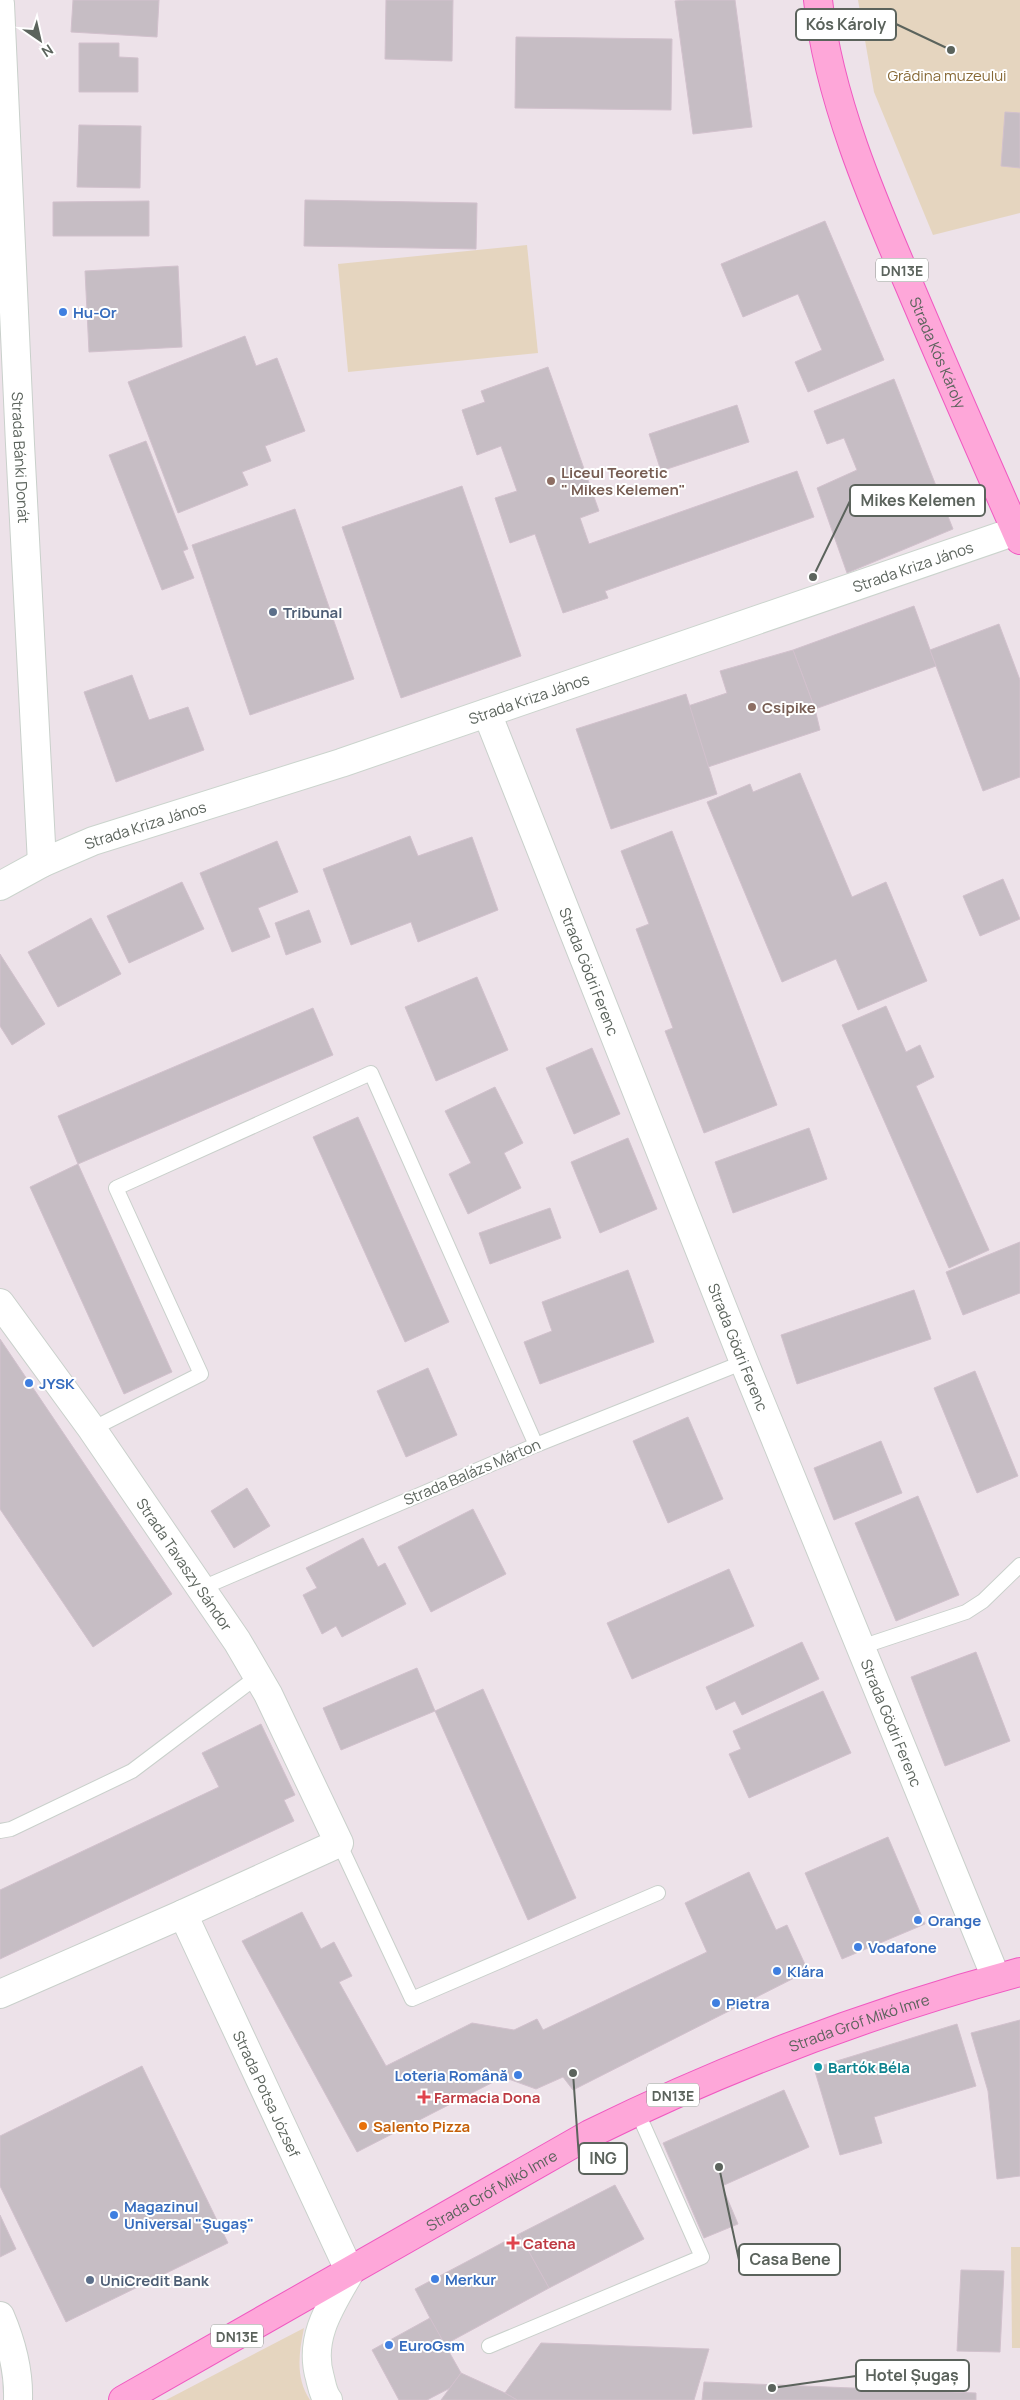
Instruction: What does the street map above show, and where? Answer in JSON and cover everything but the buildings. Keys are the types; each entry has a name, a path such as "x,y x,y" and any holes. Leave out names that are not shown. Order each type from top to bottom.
{"main road":[{"name":"Strada Kós Károly","path":"818,0 820,21 839,97 862,172 886,234 1018,535"},
{"name":"Strada Gróf Mikó Imre","path":"123,2400 350,2272 406,2237 556,2152 637,2111 761,2056 823,2033 929,1998 1008,1975"}],"street":[{"name":"Strada Bánki Donát","path":"0,4 4,172 42,862"},
{"name":"Strada Kriza János","path":"42,862 94,841 341,763 1018,535"},
{"name":"Strada Gödri Ferenc","path":"487,713 744,1362 861,1647 1008,1975"},
{"path":"0,886 42,862"},
{"name":"Strada Tavaszy Sándor","path":"0,1303 92,1429 202,1588 258,1676 339,1843"},
{"path":"0,1994 339,1843"},
{"name":"Strada Potsa József","path":"183,1914 350,2272"},
{"path":"328,2400 319,2374 315,2353 320,2328 350,2272"},
{"path":"0,2316 14,2354 19,2380 18,2400"}],"lane":[{"path":"92,1429 201,1374 116,1188 370,1073 536,1445"},
{"name":"Strada Balázs Márton","path":"202,1588 536,1445 744,1362"},
{"path":"861,1647 966,1612 983,1601 1020,1565"},
{"path":"0,1831 11,1828 132,1771 258,1676"},
{"path":"339,1843 412,1999 658,1893"},
{"path":"489,2346 702,2257 637,2111"}],"green space":[{"name":"Grădina muzeului","path":"858,0 1020,0 1020,213 933,235 874,92"},
{"path":"527,245 538,353 348,372 338,264"},
{"path":"1011,2247 1020,2247 1020,2348 1012,2348"},
{"path":"304,2328 300,2356 300,2374 310,2400 166,2400"}],"place":[{"name":"Kós Károly","path":"951,50"},
{"name":"Hu-Or","path":"63,312"},
{"name":"Liceul Teoretic \" Mikes Kelemen\"","path":"551,481"},
{"name":"Mikes Kelemen","path":"813,577"},
{"name":"Tribunal","path":"273,612"},
{"name":"Csipike","path":"752,707"},
{"name":"JYSK","path":"29,1383"},
{"name":"Orange","path":"918,1920"},
{"name":"Vodafone","path":"858,1947"},
{"name":"Klára","path":"777,1971"},
{"name":"Pietra","path":"716,2003"},
{"name":"Bartók Béla","path":"818,2067"},
{"name":"ING","path":"573,2073"},
{"name":"Loteria Română","path":"518,2075"},
{"name":"Farmacia Dona","path":"424,2097"},
{"name":"Salento Pizza","path":"363,2126"},
{"name":"Casa Bene","path":"719,2167"},
{"name":"Magazinul Universal \"Șugaș\"","path":"114,2215"},
{"name":"Catena","path":"513,2243"},
{"name":"Merkur","path":"435,2279"},
{"name":"UniCredit Bank","path":"90,2280"},
{"name":"EuroGsm","path":"389,2345"},
{"name":"Hotel Șugaș","path":"772,2388"}]}
